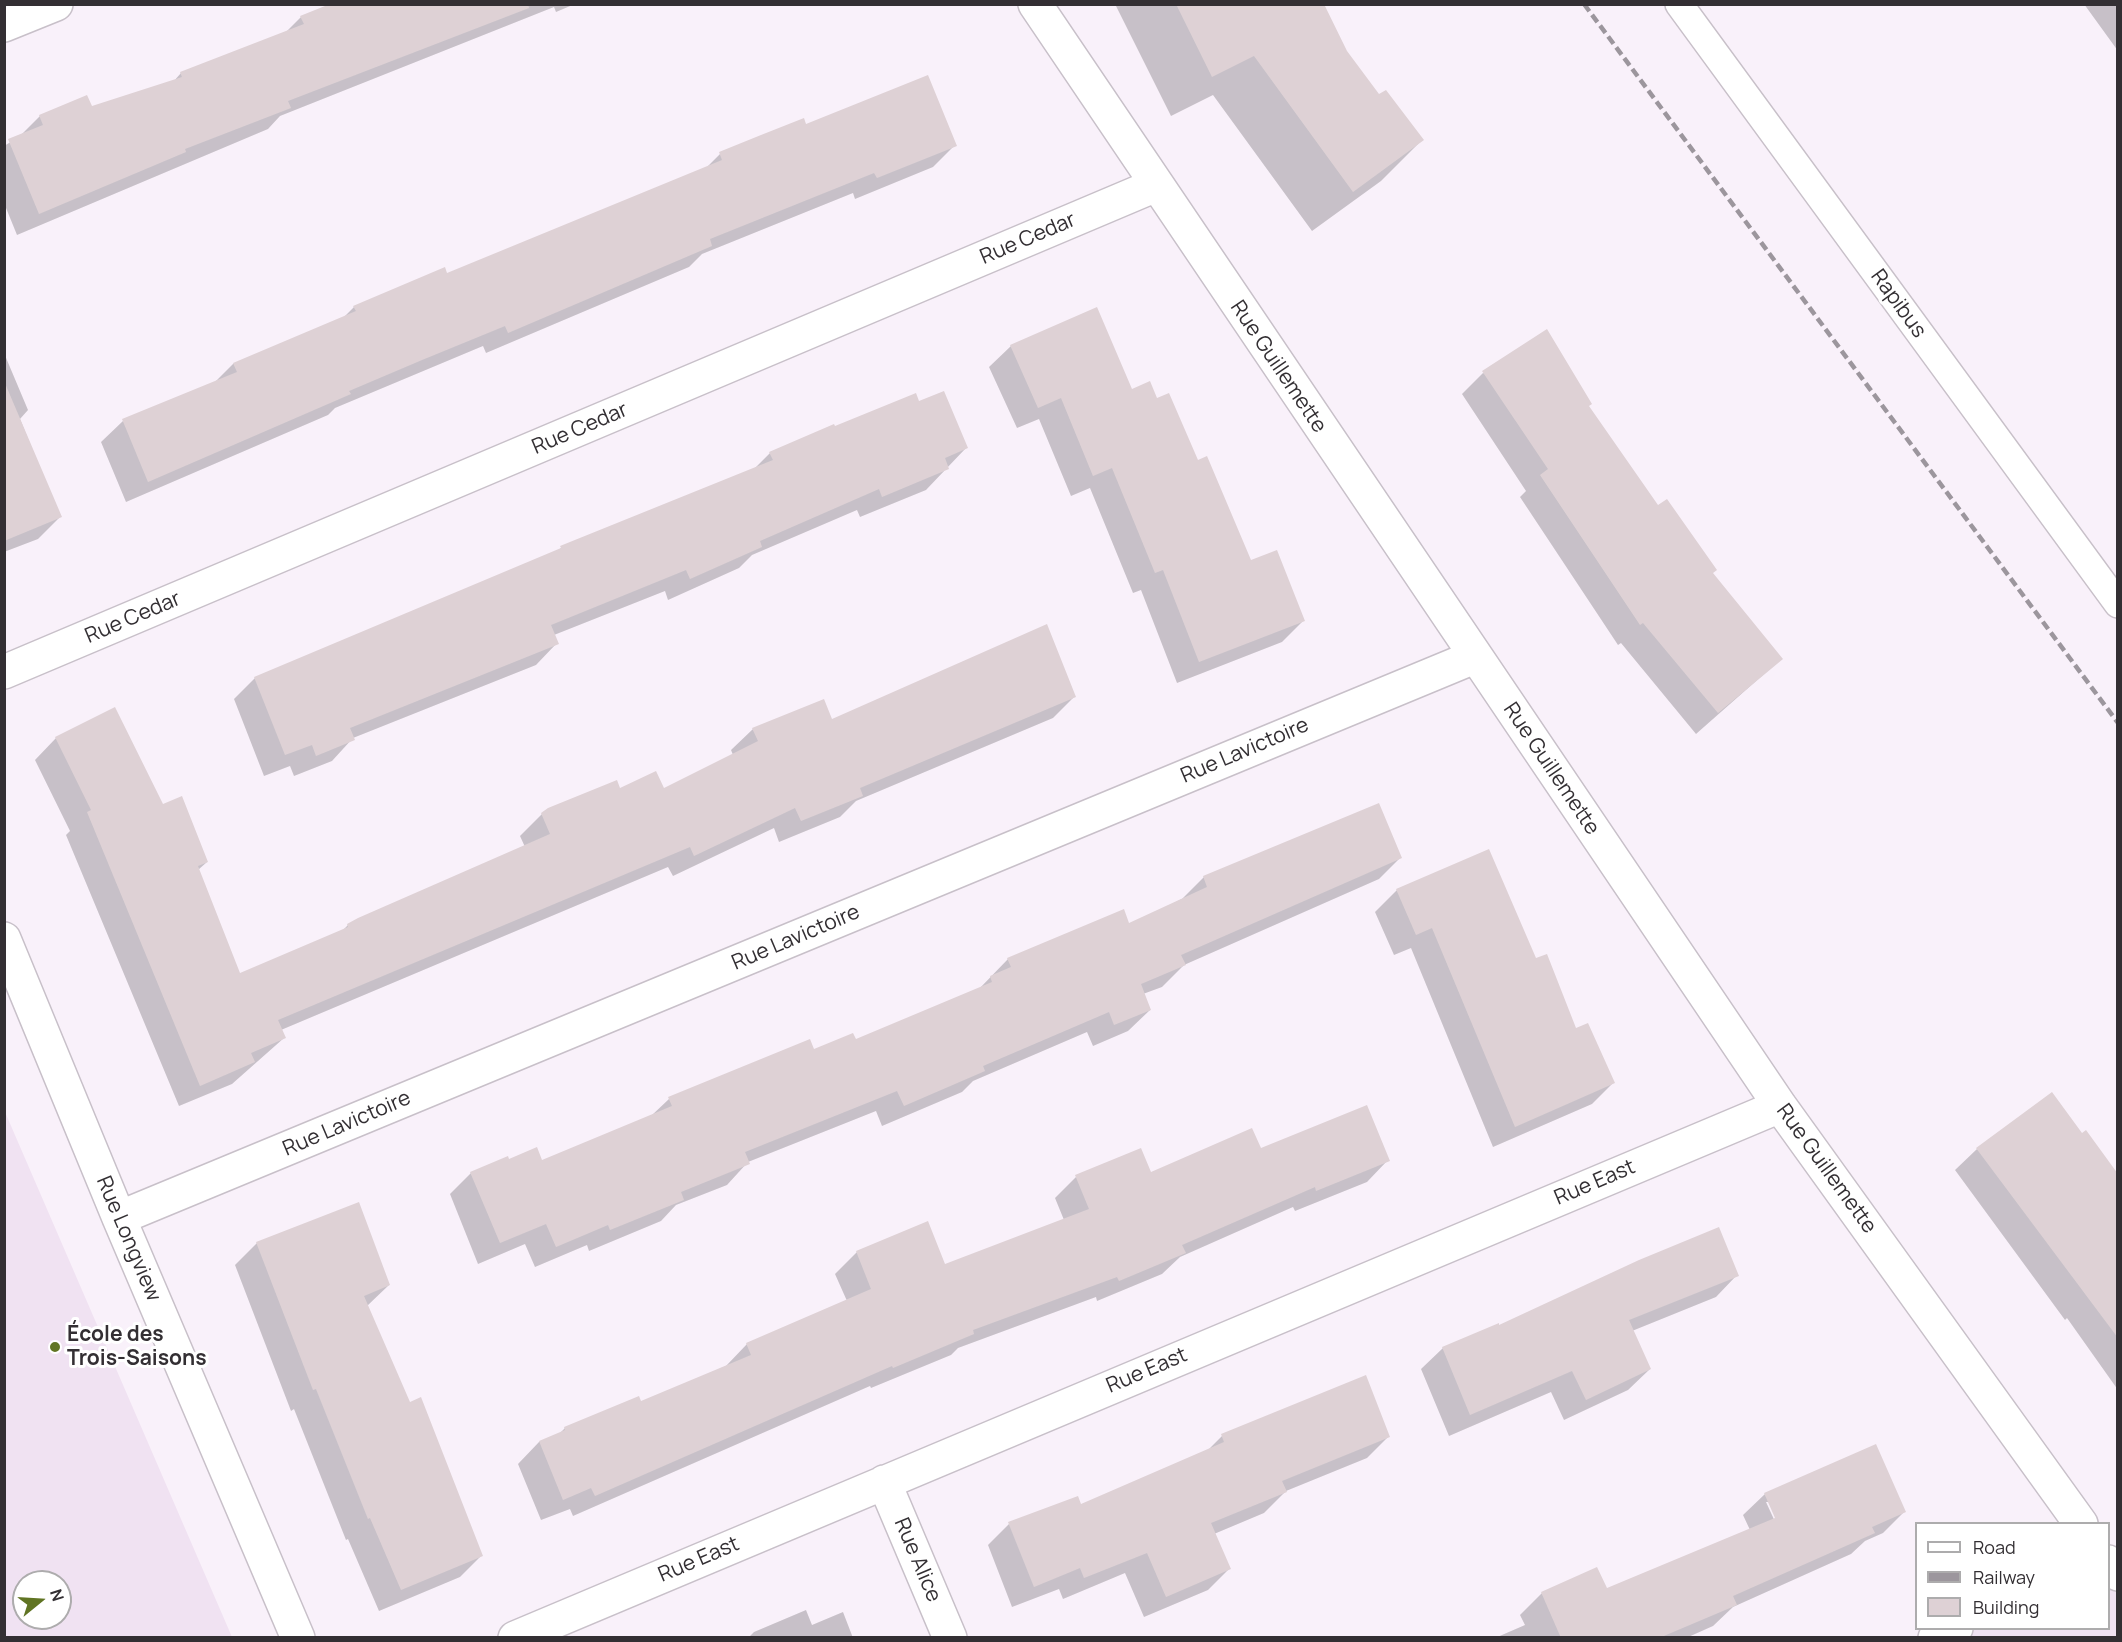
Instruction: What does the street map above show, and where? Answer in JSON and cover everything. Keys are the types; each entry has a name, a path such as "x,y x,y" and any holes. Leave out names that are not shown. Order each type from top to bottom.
{"street":[{"path":"4,25 56,4"},
{"name":"Rue Guillemette","path":"1035,4 1474,657 1780,1106 2080,1522"},
{"name":"Rue Cedar","path":"4,672 1156,185"},
{"name":"Rue Lavictoire","path":"119,1218 1474,657"},
{"name":"Rue Longview","path":"4,939 119,1218 298,1638"},
{"name":"Rue East","path":"515,1638 1780,1106"},
{"name":"Rue Alice","path":"884,1482 950,1638"},
{"path":"1935,1638 1954,1630"}],"lane":[{"name":"Rapibus","path":"1678,4 2118,604"}],"shaded area":[{"name":"École des Trois-Saisons","path":"5,1112 232,1637 5,1637"},
{"path":"2110,1564 2117,1574 2117,1637 1935,1638 1954,1630 2110,1630"}],"building":[{"path":"330,4 528,4 529,8 288,101 291,108 185,149 186,152 39,214 8,139 43,125 39,115 87,95 92,106 182,77 180,72 304,24 300,16"},
{"path":"1176,4 1324,4 1347,51 1379,94 1386,90 1424,140 1353,192 1254,56 1212,77"},
{"path":"928,75 957,146 877,178 874,173 710,239 712,246 508,333 505,326 422,360 349,391 351,394 148,482 122,419 237,372 233,363 356,311 353,306 445,267 447,273 722,160 719,152 761,135 804,118 806,124"},
{"path":"1097,307 1132,389 1150,381 1157,398 1169,393 1198,460 1207,456 1251,560 1277,550 1305,621 1199,662 1163,570 1155,573 1112,468 1093,476 1061,398 1038,408 1010,345"},
{"path":"1547,329 1592,404 1589,406 1658,505 1667,499 1717,570 1713,573 1783,659 1718,713 1643,623 1640,625 1540,475 1548,469 1482,371"},
{"path":"4,381 62,517 4,541"},
{"path":"944,391 968,448 945,458 949,469 882,497 879,489 760,541 762,547 690,579 686,570 551,625 559,644 350,728 355,740 316,756 312,745 285,755 254,677 561,548 560,546 773,460 769,452 834,424 835,426 916,393 919,401"},
{"path":"1047,624 1076,697 860,788 863,796 801,821 795,808 694,856 690,847 278,1020 286,1038 251,1053 255,1062 200,1086 87,812 91,810 55,737 115,707 163,804 182,796 208,862 198,866 240,973 348,927 347,924 358,918 550,834 541,813 548,808 617,780 620,788 656,771 664,788 758,741 752,728 824,699 832,719"},
{"path":"1379,803 1402,858 1181,955 1186,965 1141,984 1151,1010 1114,1025 1109,1012 983,1066 985,1071 904,1106 897,1091 745,1152 750,1164 681,1192 684,1200 610,1230 608,1225 556,1247 546,1224 500,1243 470,1172 537,1147 542,1160 672,1106 668,1097 810,1039 814,1049 853,1033 856,1039 992,982 990,976 1011,967 1007,958 1124,909 1129,923 1207,887 1203,876"},
{"path":"1489,849 1536,958 1547,954 1576,1028 1588,1023 1615,1083 1515,1127 1432,928 1416,935 1396,889"},
{"path":"2052,1092 2082,1133 2086,1130 2118,1174 2118,1338 1976,1148"},
{"path":"1367,1105 1390,1161 1316,1191 1315,1187 1182,1245 1186,1253 1119,1281 1117,1277 973,1330 974,1334 893,1368 892,1366 595,1496 591,1488 563,1500 539,1441 565,1430 564,1427 639,1396 641,1401 751,1355 746,1343 871,1289 856,1251 928,1221 945,1264 1089,1209 1075,1175 1141,1148 1151,1172 1252,1128 1261,1148"},
{"path":"359,1202 390,1285 364,1296 410,1402 421,1397 483,1556 401,1590 370,1518 368,1519 316,1389 313,1390 256,1242"},
{"path":"1719,1227 1739,1276 1629,1320 1651,1369 1586,1400 1572,1371 1470,1415 1442,1347 1499,1323 1499,1325 1639,1260"},
{"path":"1366,1375 1390,1437 1282,1481 1287,1492 1211,1523 1231,1569 1166,1597 1147,1553 1084,1578 1080,1568 1034,1587 1008,1522 1078,1496 1081,1504 1224,1442 1221,1434"},
{"path":"1876,1444 1906,1512 1872,1527 1875,1533 1733,1596 1737,1605 1659,1638 1561,1638 1541,1592 1597,1567 1607,1588 1775,1518 1764,1493"}],"railway":[{"path":"1584,4 2118,723"}],"place":[{"name":"École des Trois-Saisons","path":"55,1347"}]}
